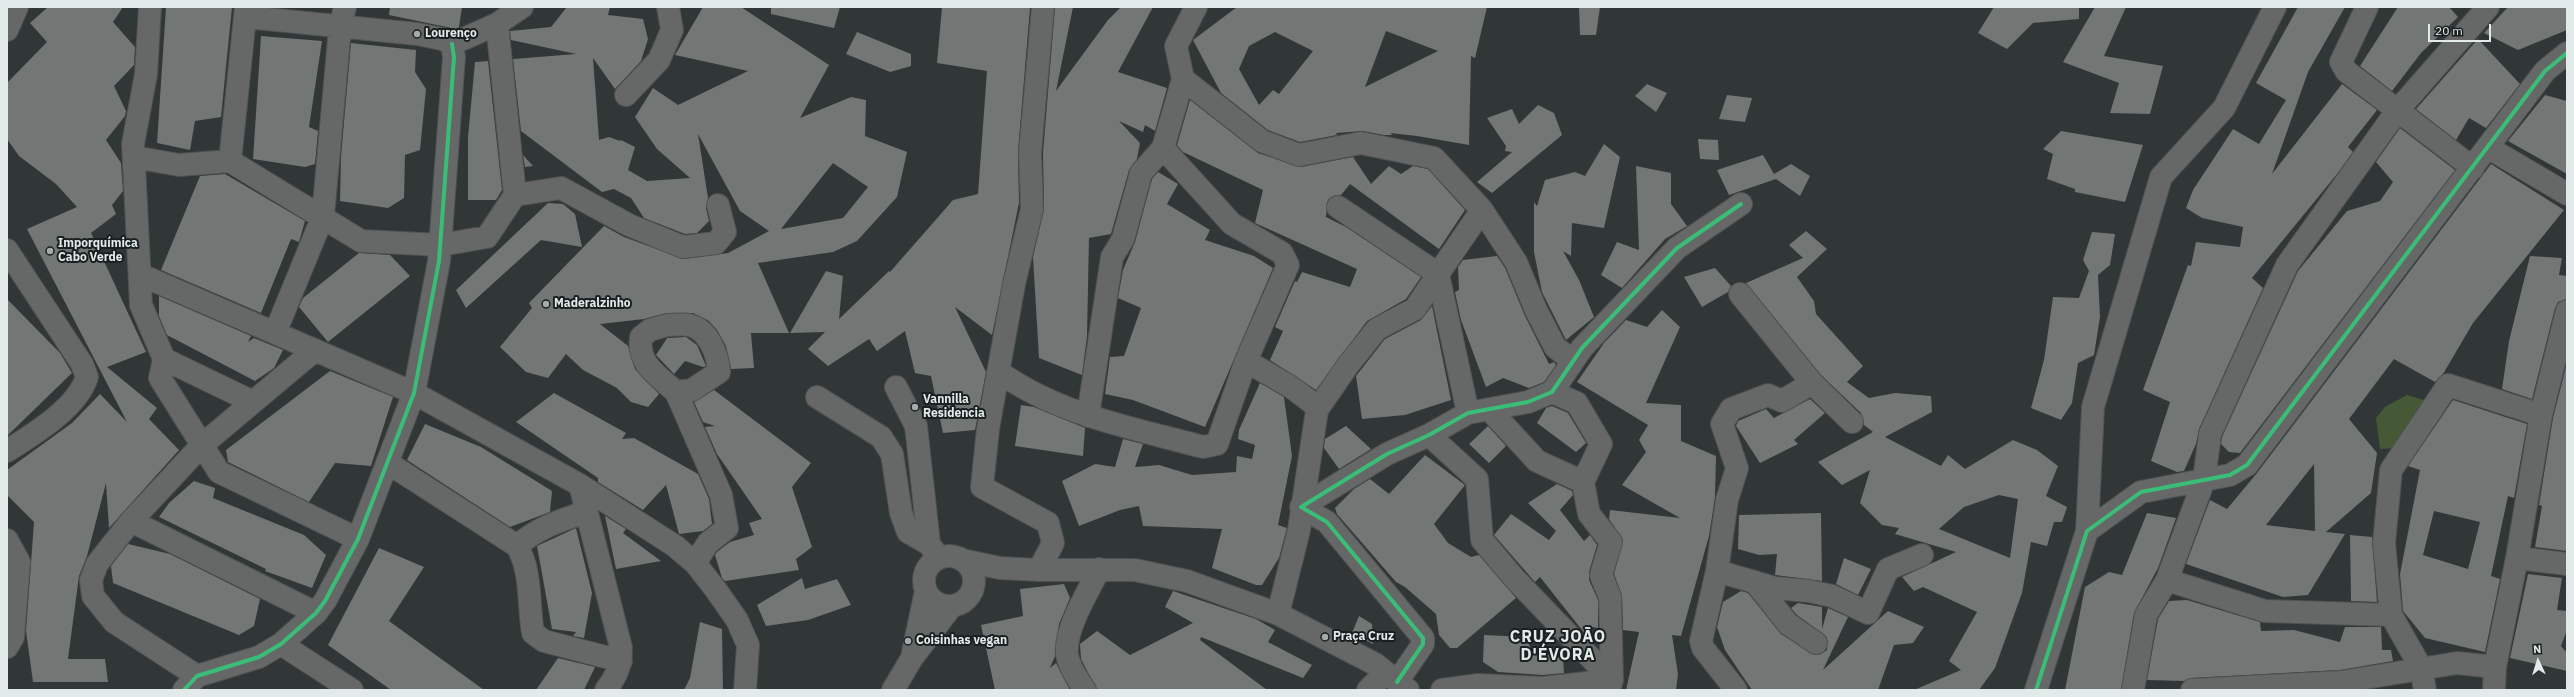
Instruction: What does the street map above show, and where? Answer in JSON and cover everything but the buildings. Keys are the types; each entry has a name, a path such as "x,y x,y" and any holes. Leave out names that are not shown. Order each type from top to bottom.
{"street":[{"path":"7,30 17,7"},
{"path":"150,7 146,74 133,144 141,275 141,305 164,359 160,378 219,472 358,539"},
{"path":"275,332 323,216 340,28 345,7"},
{"path":"452,44 497,24 522,7"},
{"path":"626,95 659,60 672,30 668,7"},
{"path":"1043,7 1030,154 1032,209 1014,284 988,429 982,487 1048,523 1053,543 1046,571"},
{"path":"1088,416 1112,257 1123,239 1141,173 1163,148 1183,79 1176,46 1196,7"},
{"path":"2036,690 2087,531 2092,406 2161,176 2224,108 2275,7"},
{"path":"2367,7 2341,62 2346,71 2473,168"},
{"path":"2132,690 2146,615 2167,580 2204,480 2210,434 2287,265 2397,110 2488,7"},
{"path":"230,161 246,12 340,28 417,34 442,39 452,44"},
{"path":"134,157 179,165 230,161 323,216 361,241 441,244 487,237 515,195 497,24"},
{"path":"315,350 202,445 131,521 97,564 90,580 93,596 114,622 190,683 259,657 281,644 316,613 325,601 358,539 414,394 441,244 454,57 452,44"},
{"path":"2087,531 2141,492 2230,475 2247,465 2489,148 2545,71 2567,53"},
{"path":"1183,79 1262,141 1299,154 1361,143 1434,158 1482,210 1516,262 1536,310 1555,346 1573,361"},
{"path":"999,372 1039,397 1088,416 1203,447 1217,444 1246,362 1288,265 1282,253 1232,224 1163,148"},
{"path":"2489,148 2567,194"},
{"path":"515,195 561,188 629,225 683,247 716,243 725,232 718,205"},
{"path":"1301,507 1387,454 1479,411 1528,402 1552,392 1582,348 1677,248 1741,204"},
{"path":"1338,207 1438,274 1479,411 1536,461 1583,482"},
{"path":"1278,614 1299,530 1301,507 1317,410 1348,365 1377,329 1415,309 1482,210"},
{"path":"7,250 82,364 87,377 84,388 42,430 7,451"},
{"path":"141,275 275,332 414,394 580,486 674,546 695,563 737,620 748,645 745,690"},
{"path":"1740,294 1812,383 1852,422"},
{"path":"2494,690 2495,667 2517,558 2540,415 2567,311"},
{"path":"164,359 253,402"},
{"path":"1246,362 1291,387 1315,406 1317,410"},
{"path":"1736,690 1703,648 1701,641 1717,571 1728,500 1737,468 1722,424 1731,409 1768,395 1782,401 1812,383"},
{"path":"2425,690 2421,668 2391,615 2384,543 2391,470 2448,385 2540,415"},
{"path":"896,387 916,426 934,551 925,576 926,591 912,658"},
{"path":"676,392 721,496 727,528 708,543 695,563"},
{"path":"1552,392 1577,403 1601,444 1583,482 1588,514 1611,542 1601,576 1610,597 1610,685"},
{"path":"818,397 881,437 892,454 901,513 908,532 934,551 962,560 1000,568 1046,571 1099,569 1135,570 1187,581 1278,614 1375,664 1397,682"},
{"path":"1429,435 1477,479 1482,540 1610,685"},
{"path":"388,463 517,546 522,555 527,578 533,633 544,641 621,661"},
{"path":"580,486 620,648 621,661 618,674 606,690"},
{"path":"1301,507 1327,522 1423,638 1423,644 1397,682 1368,690"},
{"path":"517,546 530,535 558,521 586,512"},
{"path":"131,521 316,613"},
{"path":"7,540 19,562 13,637 7,647"},
{"path":"1717,571 1775,588 1809,591 1832,596 1868,613 1888,569 1922,555"},
{"path":"2517,558 2567,564"},
{"path":"893,690 912,658 951,607 966,601 974,587 973,572 962,560"},
{"path":"1084,690 1073,671 1067,648 1075,621 1099,569"},
{"path":"974,587 1008,578 1046,571"},
{"path":"2167,580 2265,611 2391,615"},
{"path":"1755,582 1788,624 1816,643"},
{"path":"926,591 936,603 951,607"},
{"path":"281,644 352,690"},
{"path":"2192,690 2308,687 2457,663 2495,667"},
{"path":"1442,690 1478,685 1543,688 1610,685"}],"green space":[{"path":"2407,395 2427,401 2396,448 2380,449 2376,418 2385,407"}],"cycle path":[{"path":"184,690 197,676 259,657 281,644 316,613 325,601 358,539 414,393 439,261 454,57 452,44"},
{"path":"2036,690 2087,531 2141,492 2230,475 2247,465 2545,71 2567,53"},
{"path":"1397,682 1423,644 1423,638 1327,522 1301,507 1387,454 1429,435 1468,413 1528,402 1552,392 1582,348 1677,248 1741,204"}],"place":[{"name":"Lourenço","path":"417,34"},
{"name":"Imporquímica Cabo Verde","path":"50,251"},
{"name":"Maderalzinho","path":"546,304"},
{"name":"Vannilla Residencia","path":"915,407"},
{"name":"Praça Cruz","path":"1325,637"},
{"name":"Coisinhas vegan","path":"908,641"}],"district":[{"name":"CRUZ JOÃO D'ÉVORA","path":"1558,646"}]}
